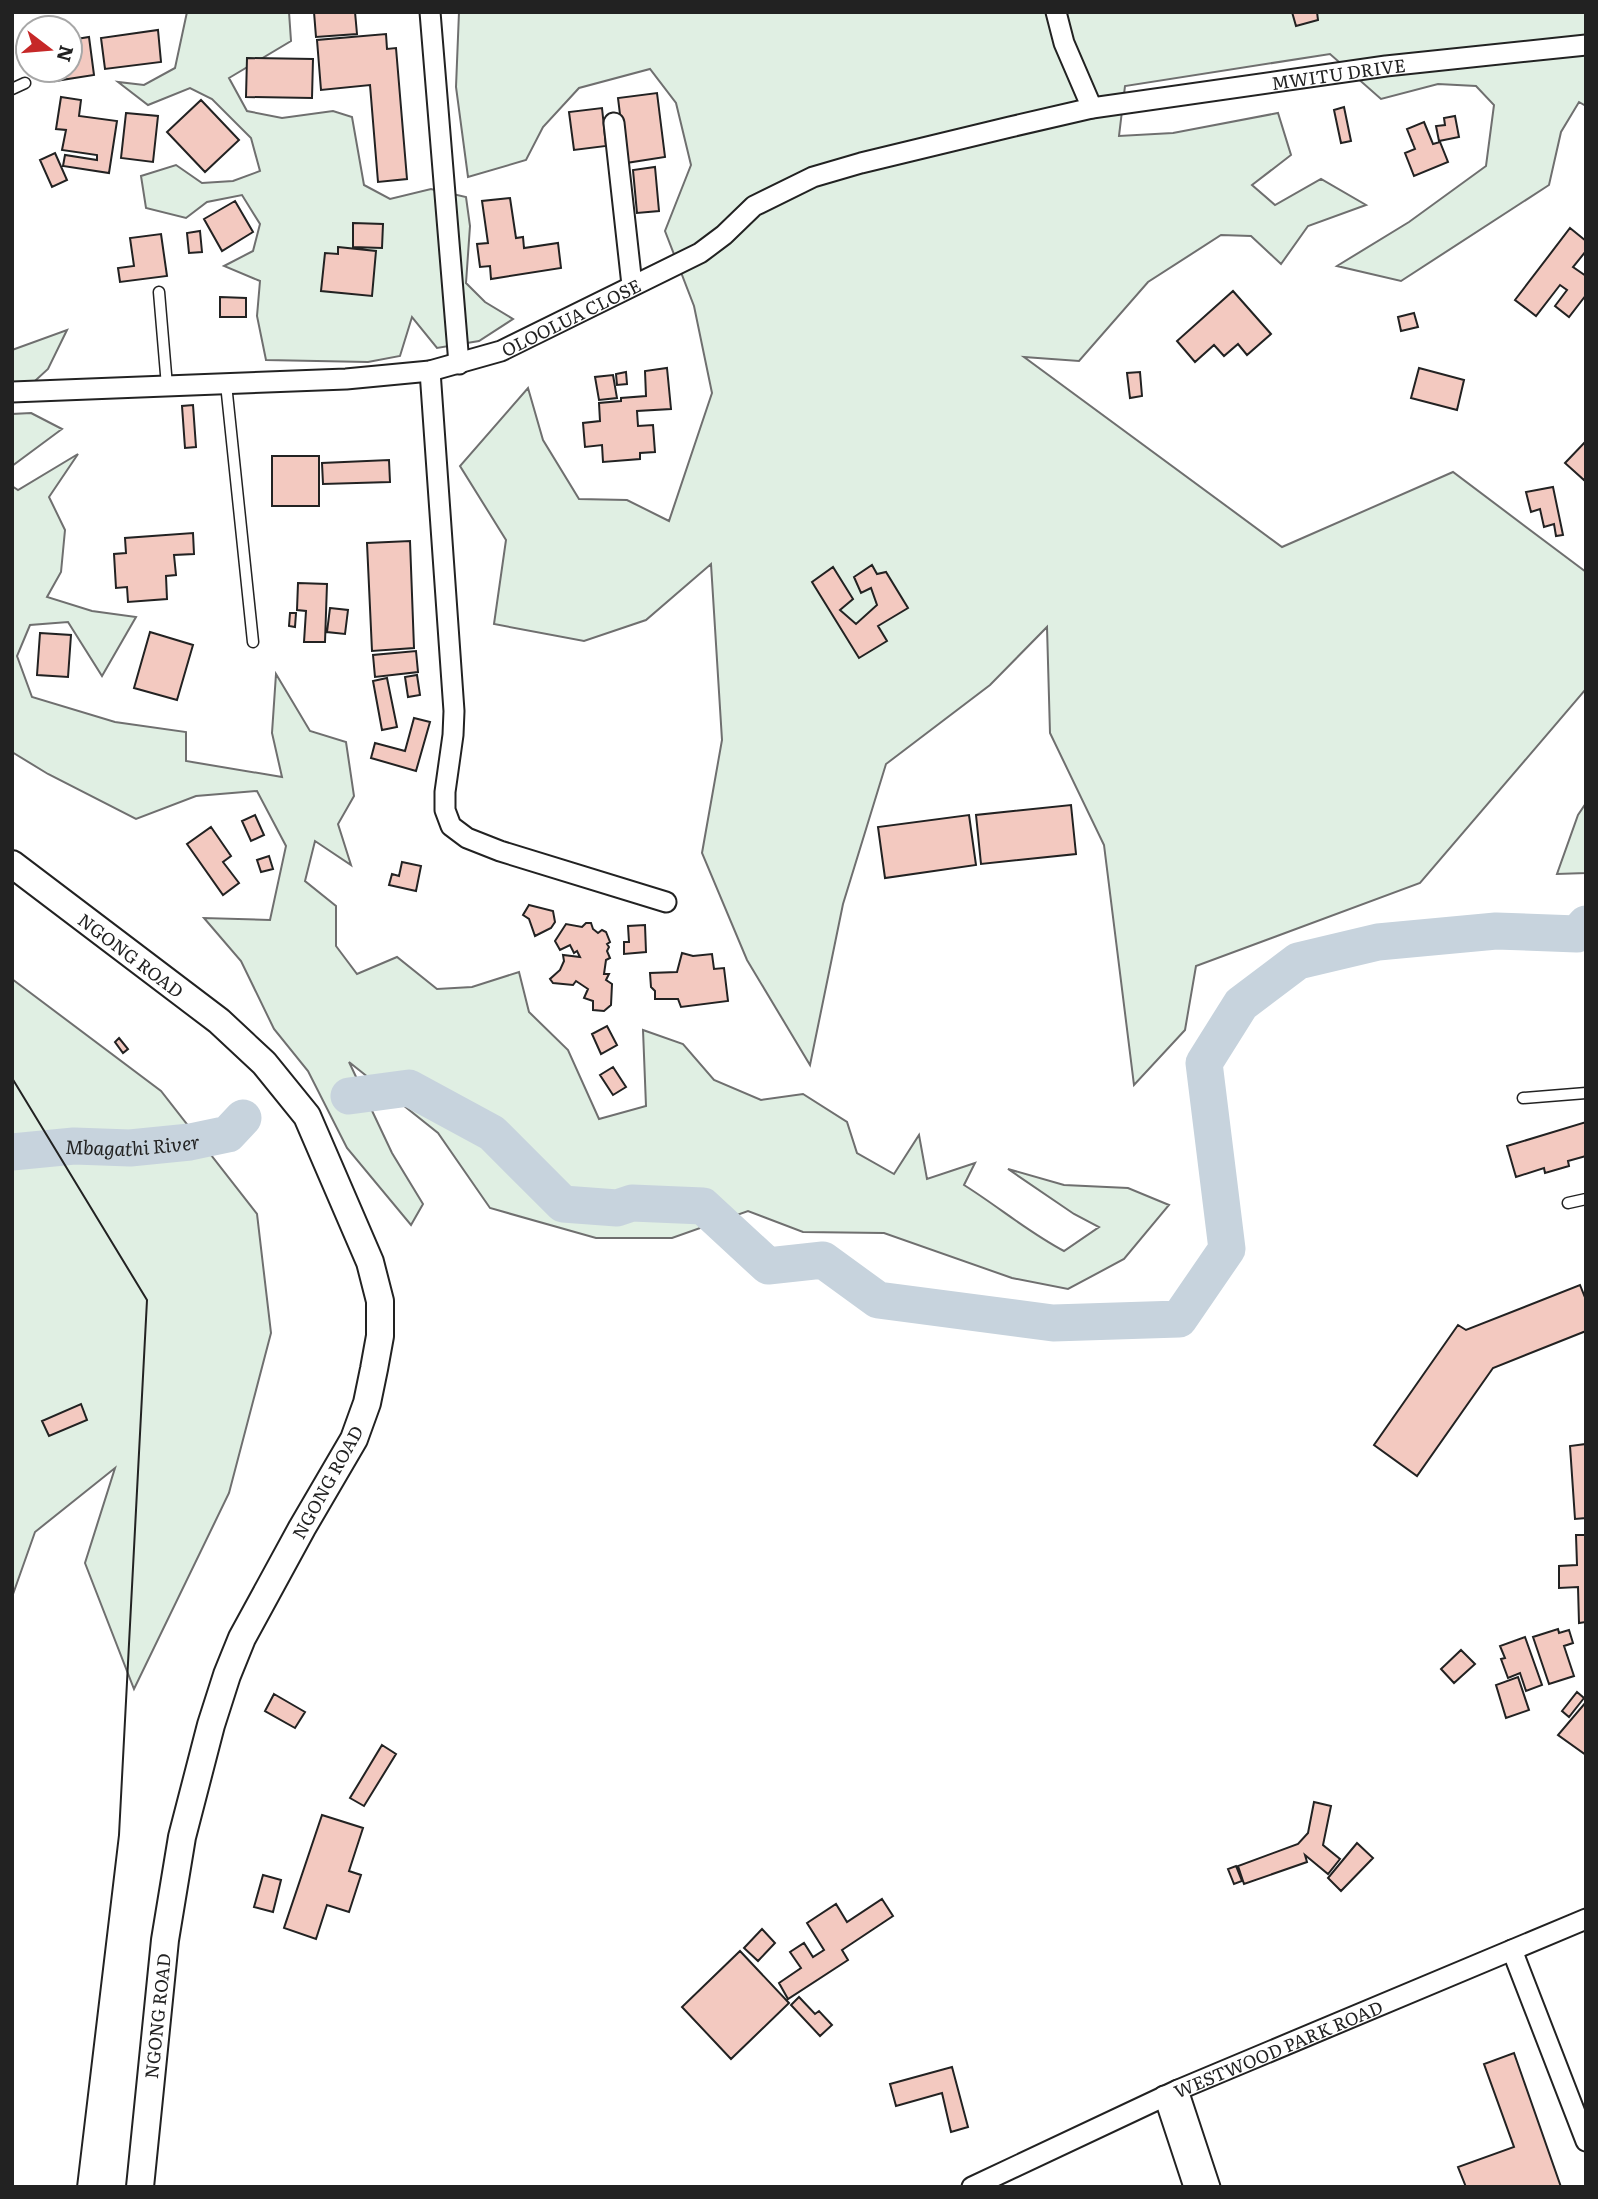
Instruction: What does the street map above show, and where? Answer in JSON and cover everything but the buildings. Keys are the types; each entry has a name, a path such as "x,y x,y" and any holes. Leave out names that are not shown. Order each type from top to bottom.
{"main road":[{"name":"NGONG ROAD","path":"12,864 219,1021 264,1063 307,1116 370,1262 380,1301 380,1336 368,1403 354,1439 242,1638 211,1725 182,1837 165,1940 140,2187"}],"street":[{"path":"430,12 459,364"},
{"path":"1056,12 1064,43 1092,108"},
{"name":"MWITU DRIVE","path":"1092,108 1386,66 1586,45"},
{"name":"OLOOLUA CLOSE","path":"12,392 346,379 430,371 459,364 501,351 700,253 724,235 754,206 813,177 1092,108"},
{"path":"614,123 632,285"},
{"path":"430,371 454,711 445,792 445,810 451,826 467,838 500,851 666,902"},
{"name":"WESTWOOD PARK ROAD","path":"972,2187 1171,2093 1586,1919"},
{"path":"1512,1950 1586,2141"},
{"path":"1171,2093 1194,2187"},
{"path":"1171,2093 1210,2187"}],"lane":[{"path":"159,292 167,386"},
{"path":"226,384 253,642"},
{"path":"1523,1098 1586,1093"},
{"path":"1568,1203 1586,1199"}],"green space":[{"path":"187,12 289,12 291,41 229,78 247,111 282,118 333,111 352,117 364,185 390,199 431,189 466,197 470,226 466,283 485,302 513,319 479,341 437,348 412,317 400,356 368,362 266,360 257,316 260,281 224,266 253,251 260,224 242,195 207,202 186,218 146,208 141,176 176,165 202,183 233,181 260,171 251,138 212,99 190,88 148,105 118,82 144,85 175,68"},
{"path":"459,12 1586,12 1586,106 1579,102 1561,132 1549,185 1401,281 1337,266 1409,222 1486,166 1494,105 1476,86 1438,84 1381,99 1330,54 1125,86 1119,136 1173,133 1278,113 1291,155 1252,185 1275,205 1321,179 1366,205 1308,226 1281,264 1251,236 1221,235 1148,282 1079,361 1024,357 1282,547 1453,472 1586,572 1586,689 1420,883 1196,966 1185,1030 1134,1085 1104,845 1050,733 1047,627 990,685 886,764 843,904 810,1065 747,960 702,853 722,740 711,564 646,620 584,641 494,624 506,540 460,466 528,388 543,440 579,499 627,500 669,521 712,393 694,306 665,231 691,165 676,103 650,69 579,88 543,127 526,160 468,177 456,87"},
{"path":"67,330 48,369 12,402 12,350"},
{"path":"31,413 62,429 12,466 12,414"},
{"path":"78,454 49,497 65,530 61,572 47,597 92,611 136,617 102,676 68,622 30,625 17,656 32,697 115,722 186,732 186,761 282,777 272,733 276,674 310,731 346,742 354,796 338,824 351,865 315,841 305,881 336,906 336,946 357,974 397,957 437,989 472,987 519,972 529,1012 568,1050 599,1119 646,1106 643,1030 683,1044 714,1080 761,1100 803,1094 847,1122 857,1153 894,1174 919,1135 927,1179 975,1163 964,1185 1064,1251 1099,1227 1074,1214 1008,1169 1064,1185 1128,1188 1169,1205 1124,1259 1068,1289 1012,1278 884,1233 803,1232 748,1211 672,1238 596,1238 490,1208 438,1133 349,1062 392,1153 423,1204 411,1225 347,1148 308,1071 274,1029 241,961 204,918 270,920 286,846 257,791 196,796 136,819 48,774 12,752 12,486 18,490"},
{"path":"1586,803 1586,873 1557,874 1578,815"},
{"path":"12,979 161,1091 257,1214 271,1333 229,1493 134,1689 85,1563 115,1468 35,1532 12,1597"}],"waterway":[{"path":"349,1096 409,1088 492,1133 563,1204 617,1208 632,1203 703,1206 768,1266 823,1260 878,1300 1053,1323 1179,1319 1227,1249 1204,1063 1241,1004 1298,961 1378,942 1496,931 1577,934 1586,924"},
{"name":"Mbagathi River","path":"12,1152 74,1146 130,1148 190,1142 228,1134 243,1118"}],"tram line":[{"path":"12,1078 147,1300 119,1835 77,2187"}]}
